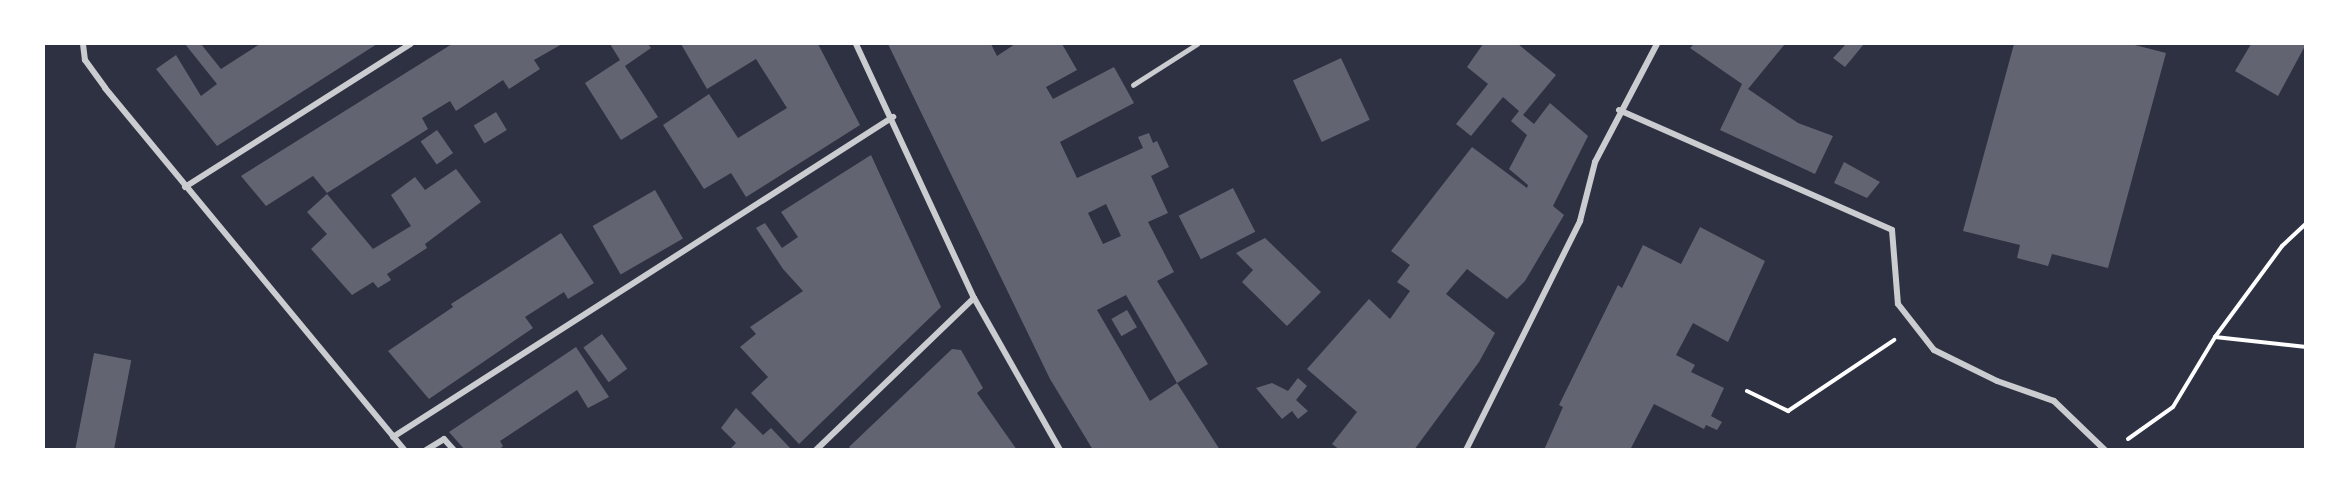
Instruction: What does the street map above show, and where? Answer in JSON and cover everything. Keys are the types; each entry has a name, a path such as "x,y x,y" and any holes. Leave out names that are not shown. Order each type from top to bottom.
{"street":[{"path":"83,44 85,60 105,88 404,450"},
{"path":"185,187 410,44"},
{"path":"856,44 892,117 974,298 1060,450"},
{"path":"1466,450 1580,221 1595,162 1619,110 1657,44"},
{"path":"1619,110 1892,230 1898,304 1934,350 1997,381 2054,401 2105,450"},
{"path":"393,437 892,117"},
{"path":"816,450 974,298"},
{"path":"426,450 444,439 454,450"}],"lane":[{"path":"1134,85 1197,44"}],"path":[{"path":"2121,444 2173,407 2216,337 2283,246 2306,224"},
{"path":"1747,391 1788,411 1916,326"},
{"path":"2216,337 2306,347"}],"building":[{"path":"185,44 201,44 221,69 260,44 377,44 217,146 156,69 176,55 201,96 217,84"},
{"path":"452,44 562,44 534,60 540,69 509,89 503,80 456,111 450,101 422,118 428,129 327,193 313,176 266,206 241,176"},
{"path":"610,44 648,44 651,48 625,66 658,117 621,140 585,83 620,60"},
{"path":"681,44 818,44 860,125 746,197 731,173 704,189 663,125 709,94 738,138 787,108 756,59 707,89"},
{"path":"888,44 991,44 997,56 1015,44 1062,44 1077,70 1046,87 1053,99 1114,67 1134,103 1060,142 1077,178 1143,148 1138,137 1149,133 1153,143 1157,141 1169,167 1151,176 1168,213 1148,222 1174,272 1157,281 1208,364 1177,383 1220,450 1093,450 1050,379","holes":["1106,204 1121,236 1103,244 1088,213","1126,295 1177,383 1150,401 1097,310"]},
{"path":"1483,44 1518,44 1556,75 1523,115 1534,124 1550,103 1588,136 1553,206 1564,215 1525,281 1507,299 1467,269 1446,294 1495,333 1479,362 1414,450 1340,450 1332,444 1357,412 1307,369 1369,299 1390,319 1410,291 1397,282 1410,265 1391,251 1472,147 1527,188 1528,185 1509,169 1527,135 1511,121 1519,111 1503,97 1471,136 1456,124 1488,84 1467,67"},
{"path":"1694,44 1785,44 1748,89 1798,123 1833,136 1815,174 1720,130 1742,84 1690,48"},
{"path":"1846,44 1864,44 1845,67 1833,58"},
{"path":"2014,44 2131,44 2166,53 2108,268 2052,254 2048,266 2017,258 2020,245 1963,231"},
{"path":"2251,44 2306,44 2278,96 2235,71"},
{"path":"1341,58 1370,120 1322,142 1293,80"},
{"path":"496,112 507,130 485,143 474,125"},
{"path":"437,130 453,153 437,164 421,141"},
{"path":"871,155 941,307 799,444 751,393 768,377 740,347 756,334 750,327 803,291 783,269 756,228 765,223 782,248 798,237 781,212"},
{"path":"1844,162 1880,182 1867,198 1834,183"},
{"path":"456,169 481,202 425,244 427,248 387,274 391,280 378,288 373,282 352,295 311,249 327,234 307,212 327,194 373,249 411,226 391,195 415,177 425,190"},
{"path":"1233,188 1255,232 1201,259 1179,216"},
{"path":"655,190 683,238 621,274 593,226"},
{"path":"1700,227 1765,261 1728,342 1693,323 1676,355 1695,365 1691,372 1724,388 1711,416 1722,422 1717,430 1706,425 1704,429 1654,404 1630,450 1544,450 1563,407 1559,405 1618,285 1622,288 1643,245 1681,264"},
{"path":"561,233 594,283 568,299 564,292 525,317 533,328 429,399 388,351 453,307 451,304"},
{"path":"1265,238 1321,292 1287,326 1242,282 1253,270 1236,253"},
{"path":"1127,310 1137,327 1121,336 1111,319"},
{"path":"602,334 627,369 609,382 583,348"},
{"path":"576,347 609,397 588,408 577,390 500,441 503,446 499,450 465,450 449,432"},
{"path":"952,349 961,350 983,388 977,393 1017,450 852,450 849,447"},
{"path":"94,353 131,360 114,450 75,450"},
{"path":"1298,378 1307,386 1296,400 1308,411 1298,419 1292,411 1282,419 1256,388 1272,383 1288,391"},
{"path":"736,408 763,435 771,428 792,450 729,450 736,443 721,428"}]}
